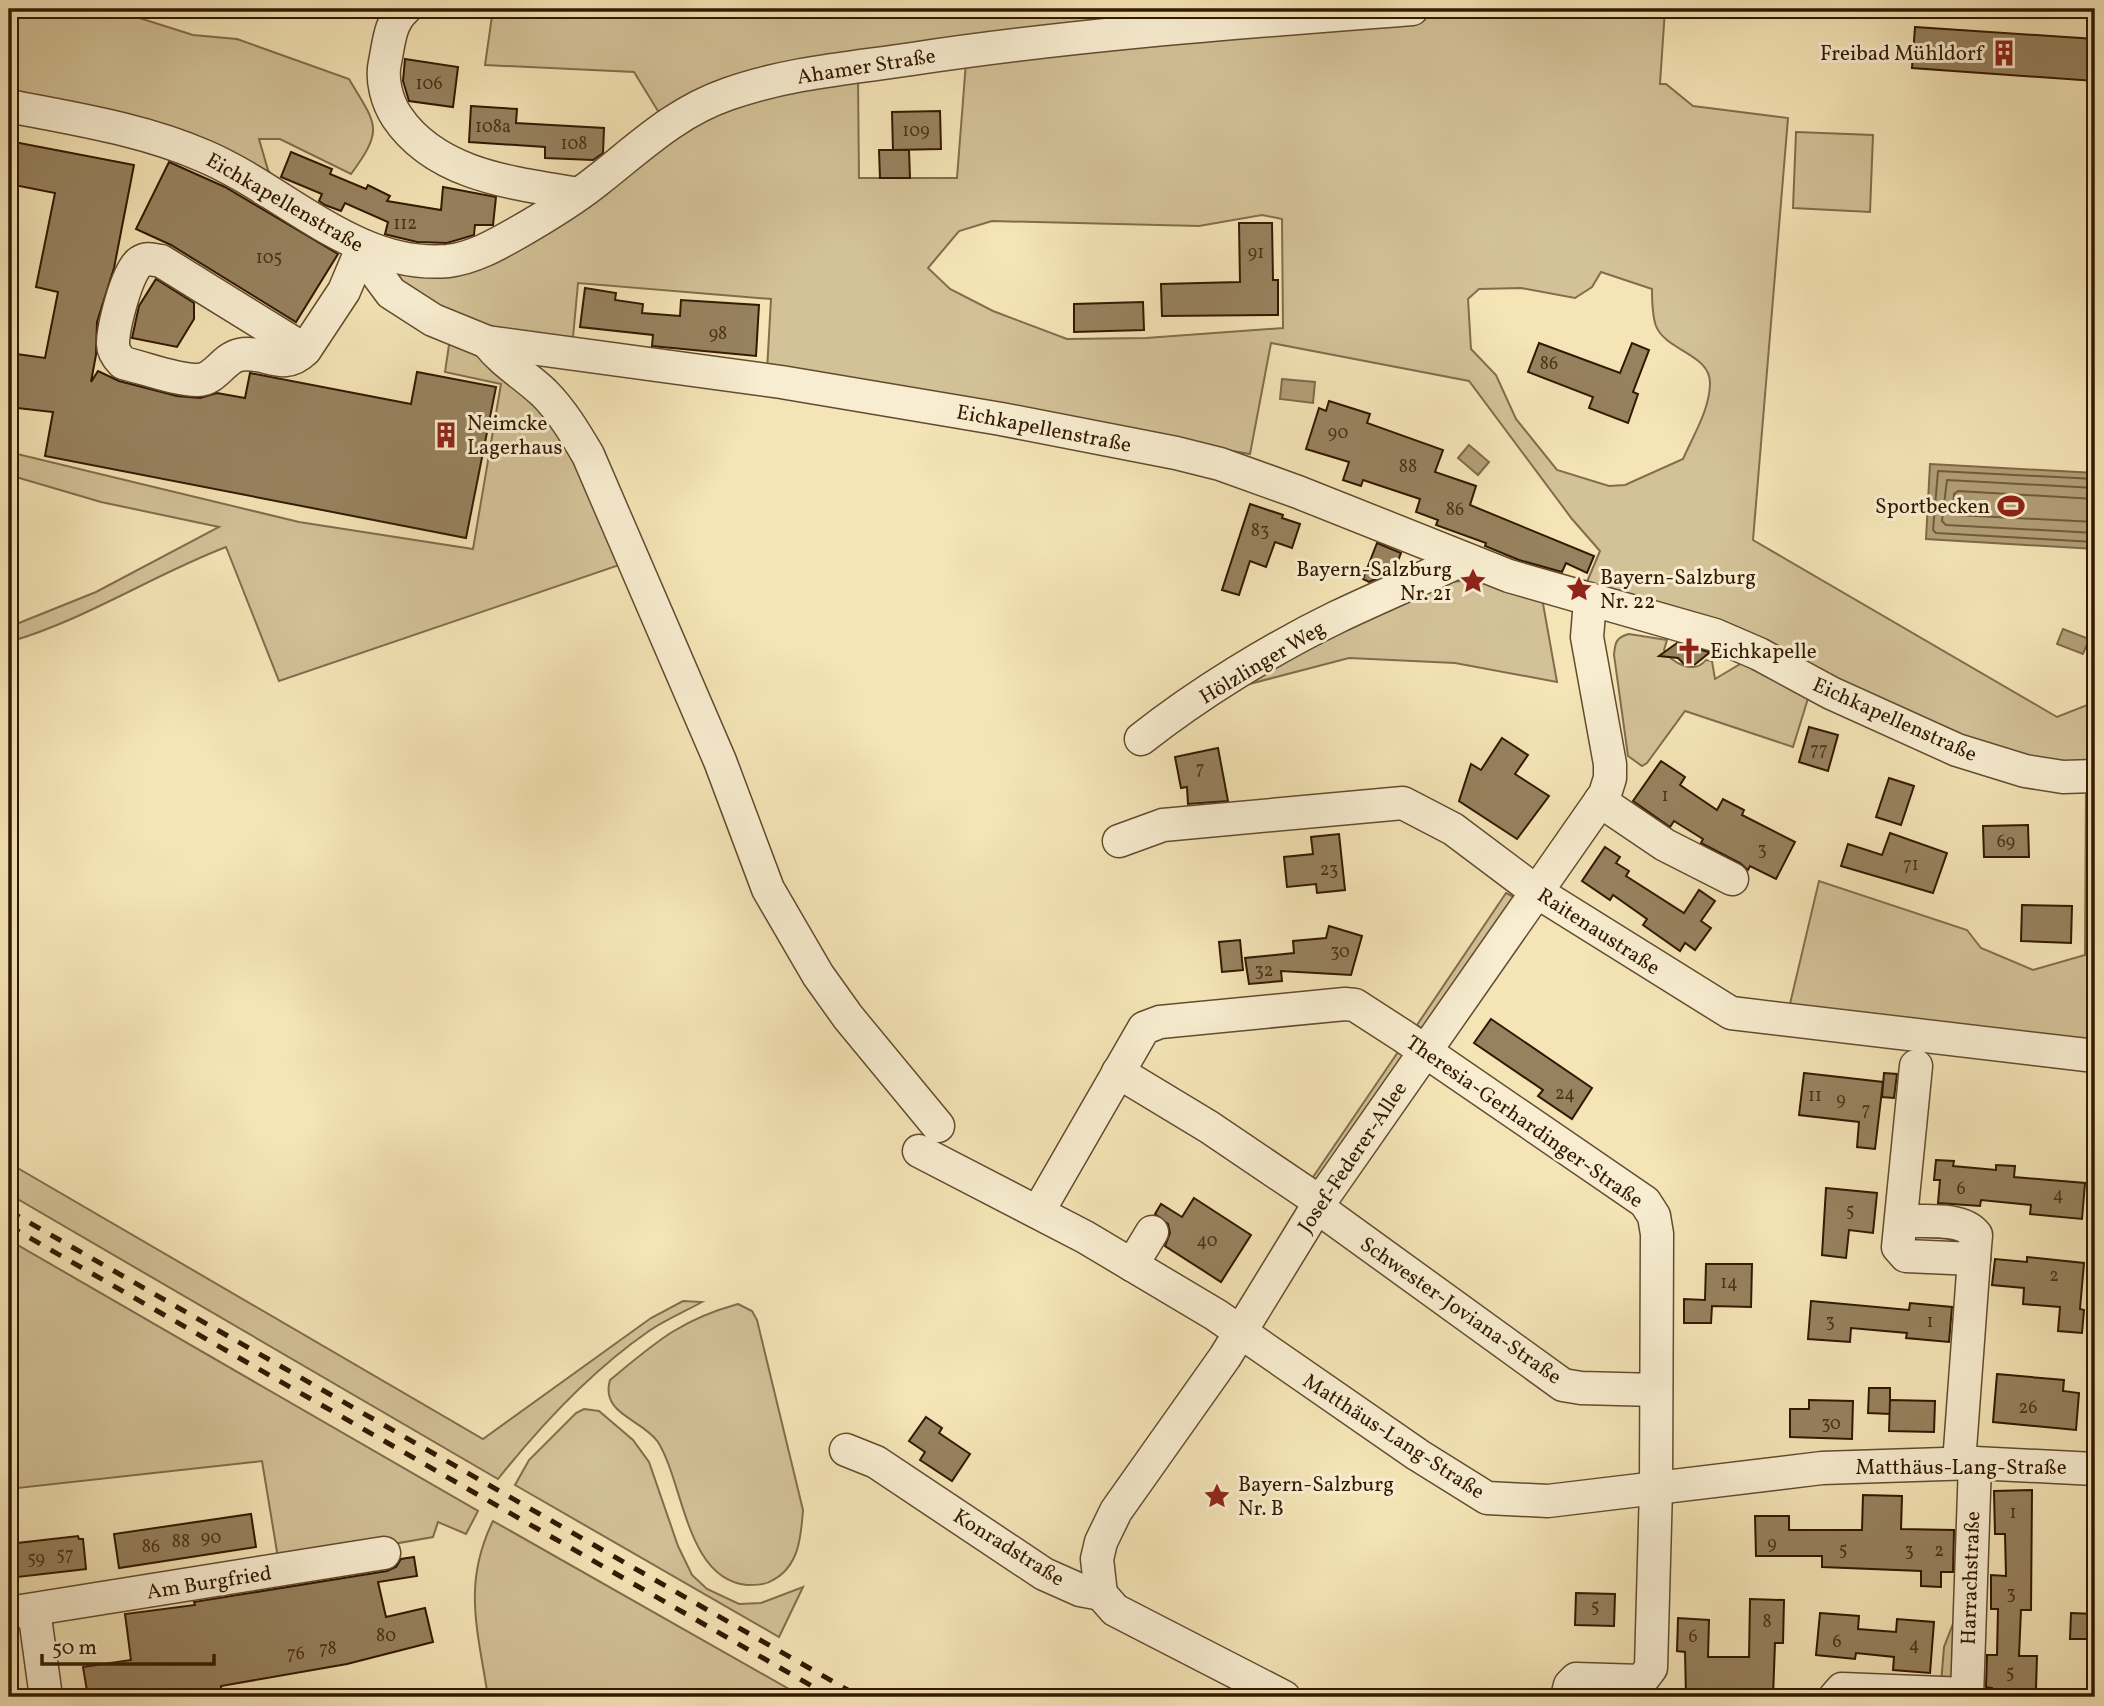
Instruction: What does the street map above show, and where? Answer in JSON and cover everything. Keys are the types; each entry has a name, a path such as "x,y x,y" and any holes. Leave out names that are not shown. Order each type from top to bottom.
{"street":[{"path":"405,9 395,17 383,71 389,105 409,135 450,163 500,181 579,194"},
{"name":"Ahamer Straße","path":"367,248 399,258 430,261 472,256 544,218 684,112 734,92 780,79 990,47 1220,24 1412,9"},
{"name":"Eichkapellenstraße","path":"9,106 97,123 182,146 244,174 367,248 377,274 391,293 433,320 487,342 781,382 1176,453 1255,475 1464,559 1590,601 1715,635 1759,654 1898,725 1957,750 2025,771 2063,777 2095,776"},
{"path":"305,350 161,261 147,258 138,263 129,274 113,345 117,358 123,363 198,380 211,376 235,355 249,354 286,361 295,360 305,350 344,291 367,248"},
{"name":"Matthäus-Lang-Straße","path":"487,342 499,357 543,392 561,411 588,455 720,761 768,889 818,975 929,1138 1038,1212 1132,1265 1240,1332 1418,1455 1487,1498 1548,1501 1822,1468 1967,1463 2095,1469"},
{"name":"Hölzlinger Weg","path":"1141,739 1165,720 1312,631 1464,559"},
{"name":"Josef-Federer-Allee","path":"1101,1594 1097,1559 1116,1511 1240,1332 1318,1205 1600,801 1610,778 1610,764 1587,637 1590,601"},
{"path":"1600,801 1665,845 1732,879"},
{"name":"Raitenaustraße","path":"1119,841 1163,825 1404,803 1453,829 1537,892 1715,1006 1731,1013 2095,1056"},
{"name":"Theresia-Gerhardinger-Straße","path":"1038,1212 1144,1028 1160,1022 1345,1004 1355,1005 1424,1050 1645,1202 1654,1216 1657,1234 1656,1488 1651,1668 1641,1681 1576,1679 1570,1685 1567,1697"},
{"name":"Harrachstraße","path":"1855,1695 1967,1696 1967,1463 1976,1235 1971,1228 1960,1224 1901,1221 1916,1066"},
{"name":"Schwester-Joviana-Straße","path":"1118,1072 1209,1127 1563,1385 1656,1390"},
{"path":"1132,1265 1152,1232"},
{"name":"Konradstraße","path":"846,1450 876,1462 1044,1574 1080,1590 1101,1594 1115,1610 1284,1697"},
{"name":"Am Burgfried","path":"46,1697 22,1612 384,1553"}],"shaded area":[{"path":"9,9 111,9 193,35 237,39 349,79 373,127 369,146 351,174 280,139 259,139 268,170 282,189 9,100"},
{"path":"493,9 1270,9 1171,18 661,116 634,72 485,65"},
{"path":"1507,9 1665,9 1660,84 1666,84 1693,106 1788,118 1753,540 2057,717 2095,702 2095,763 2065,765 1994,751 1584,589 1600,551 1572,519 1469,381 1271,343 1250,454 767,371 771,299 578,283 572,348 485,335 396,282 395,270 434,272 735,101 858,79 859,178 957,178 966,62 1297,26","holes":["1262,215 1282,219 1283,328 1146,338 1067,339 993,311 950,289 928,268 959,231 992,221 1199,226","1601,272 1652,289 1656,326 1669,341 1703,365 1710,383 1704,412 1683,459 1625,485 1609,486 1557,470 1516,419 1496,375 1471,349 1468,299 1479,289 1521,288 1575,298 1592,287"]},
{"path":"1796,132 1873,135 1870,212 1793,208"},
{"path":"450,338 492,359 541,397 631,561 279,681 226,547 65,622 9,642 9,627 96,592 219,527 101,502 9,475 9,452 299,522 473,549 501,384 445,372"},
{"path":"1478,579 1542,598 1557,682 1455,663 1349,658 1215,693 1316,633 1452,582"},
{"path":"1629,634 1667,640 1664,650 1684,666 1696,667 1706,660 1712,661 1715,679 1747,660 1810,692 1793,747 1685,711 1642,766 1628,756 1614,655 1617,641"},
{"path":"2086,785 2095,785 2095,1067 1785,1025 1819,881 1967,930 1981,948 2033,970 2085,955"},
{"path":"1506,893 1516,898 1422,1029 1417,1025"},
{"path":"1400,1049 1404,1055 1321,1190 1309,1183"},
{"path":"9,1163 483,1439 651,1318 683,1301 702,1302 655,1327 607,1363 549,1419 498,1479 9,1194"},
{"path":"9,1240 478,1511 466,1534 438,1522 433,1537 279,1564 262,1461 9,1489"},
{"path":"738,1304 752,1311 757,1320 803,1510 797,1550 793,1559 782,1574 770,1582 757,1585 727,1579 711,1566 689,1527 667,1460 658,1442 617,1408 611,1401 609,1391 610,1380 670,1334 700,1317"},
{"path":"584,1409 599,1411 633,1440 649,1462 678,1546 692,1575 707,1589 739,1604 761,1603 803,1587 779,1637 515,1485 529,1460 576,1413"},
{"path":"493,1521 803,1697 488,1697 477,1629 475,1587 483,1544"},
{"path":"1962,1601 1955,1676 1941,1684 1944,1647"}],"water":[{"path":"1282,379 1315,382 1313,403 1280,399"},
{"path":"1469,445 1489,462 1478,475 1458,458"},
{"name":"Sportbecken","path":"1930,464 2095,473 2095,549 1926,539"},
{"path":"2063,629 2089,639 2083,654 2057,644"}],"building":[{"name":"Freibad Mühldorf","path":"1915,27 2095,39 2095,81 1912,68"},
{"path":"405,59 458,67 453,107 409,101 403,81"},
{"path":"471,106 517,109 516,123 604,128 603,153 593,160 545,158 545,147 469,142"},
{"path":"940,111 941,149 893,150 892,112"},
{"path":"9,141 134,165 114,268 97,322 96,355 91,382 98,371 119,381 177,396 200,398 217,393 245,398 250,373 411,404 417,372 496,387 466,538 45,456 53,412 9,407 9,353 45,358 58,292 36,287 55,193 9,184"},
{"path":"879,150 909,150 910,178 880,178"},
{"path":"291,152 332,169 330,174 366,189 368,185 390,196 387,201 441,210 443,187 496,197 493,225 475,225 474,235 447,243 417,242 385,234 388,222 345,203 341,211 325,205 319,201 322,194 281,177"},
{"path":"169,162 225,187 338,254 296,322 171,245 136,229"},
{"path":"1239,223 1272,223 1273,280 1278,280 1278,315 1162,316 1161,284 1240,282"},
{"path":"156,279 194,303 194,319 177,347 132,338 139,306"},
{"path":"585,288 616,293 615,300 643,304 642,313 680,316 681,300 759,305 756,356 652,346 653,335 580,327"},
{"path":"1143,302 1144,330 1074,332 1074,304"},
{"path":"1539,343 1620,373 1632,343 1649,350 1633,392 1638,394 1628,423 1589,408 1593,397 1528,372"},
{"path":"1329,401 1370,414 1367,423 1443,450 1435,472 1476,486 1470,505 1594,556 1587,573 1566,563 1562,572 1519,560 1485,546 1486,543 1436,525 1438,520 1416,512 1420,499 1363,480 1361,486 1343,480 1349,462 1306,449 1319,408 1326,411"},
{"path":"1250,504 1300,524 1292,548 1275,542 1266,567 1250,561 1239,595 1222,590"},
{"path":"1377,543 1401,553 1394,571 1369,582 1363,579"},
{"name":"Eichkapelle","path":"1677,643 1709,653 1693,666 1685,665 1678,658 1659,656"},
{"path":"1809,727 1838,735 1828,771 1799,762"},
{"path":"1502,738 1528,755 1515,774 1549,796 1517,839 1459,801 1471,764 1481,770"},
{"path":"1218,748 1228,801 1188,804 1187,787 1181,788 1175,757"},
{"path":"1661,761 1685,777 1680,785 1717,810 1723,799 1744,810 1742,815 1795,842 1776,879 1750,866 1748,870 1701,843 1703,839 1674,821 1670,827 1633,801"},
{"path":"1889,778 1914,786 1901,825 1876,817"},
{"path":"2028,825 2029,857 1984,857 1983,826"},
{"path":"1890,833 1947,853 1933,893 1841,866 1848,844 1882,855"},
{"path":"1339,834 1345,890 1317,893 1316,884 1287,887 1284,857 1313,854 1311,837"},
{"path":"1605,847 1620,857 1616,863 1629,871 1626,876 1684,913 1699,890 1715,901 1701,921 1711,928 1695,950 1685,943 1680,951 1643,925 1647,919 1613,895 1610,900 1582,881"},
{"path":"2022,905 2072,906 2071,943 2021,941"},
{"path":"1329,926 1362,936 1351,975 1281,971 1282,981 1249,984 1245,958 1294,953 1293,941 1326,938"},
{"path":"1240,940 1243,970 1222,972 1219,942"},
{"path":"1491,1019 1592,1088 1572,1119 1538,1096 1543,1090 1474,1043"},
{"path":"1804,1073 1883,1082 1875,1149 1857,1147 1859,1122 1799,1115"},
{"path":"1884,1073 1897,1074 1894,1098 1882,1097"},
{"path":"1936,1160 1954,1161 1953,1166 1996,1170 1996,1165 2015,1166 2014,1177 2085,1183 2082,1219 2030,1214 2031,1205 1981,1200 1980,1206 1938,1203 1940,1180 1934,1180"},
{"path":"1826,1188 1877,1193 1873,1233 1849,1230 1846,1258 1822,1255"},
{"path":"1194,1198 1251,1235 1221,1282 1165,1246 1170,1233 1168,1224 1155,1214 1161,1204 1182,1217"},
{"path":"2027,1257 2084,1263 2080,1309 2084,1310 2082,1333 2058,1331 2060,1307 2023,1304 2024,1288 1992,1285 1995,1259 2027,1262"},
{"path":"1706,1264 1752,1264 1751,1307 1712,1306 1711,1323 1684,1323 1684,1299 1705,1300"},
{"path":"1811,1301 1909,1310 1910,1303 1952,1307 1949,1342 1906,1338 1907,1333 1851,1328 1850,1342 1808,1339"},
{"path":"1997,1374 2064,1380 2063,1391 2079,1393 2076,1430 1993,1422"},
{"path":"1869,1388 1890,1388 1890,1414 1868,1413"},
{"path":"1809,1400 1853,1401 1852,1439 1790,1437 1790,1409 1809,1409"},
{"path":"1890,1400 1935,1401 1934,1432 1889,1431"},
{"path":"926,1417 942,1428 939,1433 970,1454 952,1481 920,1460 925,1452 909,1441"},
{"path":"2032,1490 2031,1610 2021,1610 2019,1656 2037,1656 2036,1689 2023,1689 2023,1697 1992,1697 1992,1688 1986,1687 1987,1655 1997,1655 1998,1609 1991,1609 1991,1575 2006,1576 2005,1534 1995,1534 1994,1491"},
{"path":"1863,1495 1902,1496 1901,1529 1954,1530 1953,1572 1941,1572 1941,1587 1921,1586 1921,1571 1822,1567 1822,1556 1756,1556 1755,1516 1789,1516 1789,1530 1862,1530"},
{"path":"251,1514 256,1547 119,1568 114,1534"},
{"path":"78,1536 83,1539 86,1569 9,1578 9,1544"},
{"path":"414,1557 417,1576 378,1582 386,1617 425,1608 433,1642 347,1664 221,1686 221,1689 194,1694 172,1697 88,1697 83,1667 131,1660 125,1614 195,1605 194,1602 387,1571 396,1567 401,1559"},
{"path":"1576,1593 1615,1594 1614,1626 1575,1625"},
{"path":"1750,1599 1784,1600 1783,1643 1775,1643 1773,1697 1686,1697 1685,1652 1677,1651 1678,1618 1709,1620 1708,1657 1749,1657"},
{"path":"1820,1613 1859,1616 1858,1629 1896,1632 1897,1619 1934,1622 1930,1673 1893,1670 1894,1657 1856,1653 1855,1659 1816,1655"},
{"path":"2071,1613 2094,1614 2093,1639 2070,1639"}],"railway":[{"path":"9,1211 860,1697"},
{"path":"9,1226 831,1697"}],"place":[{"name":"Freibad Mühldorf","path":"2004,53"},
{"name":"Neimcke Lagerhaus","path":"446,435"},
{"name":"Sportbecken","path":"2011,506"},
{"name":"Bayern-Salzburg Nr. 21","path":"1473,581"},
{"name":"Bayern-Salzburg Nr. 22","path":"1579,589"},
{"name":"Eichkapelle","path":"1689,651"},
{"name":"Bayern-Salzburg Nr. B","path":"1217,1496"}]}
